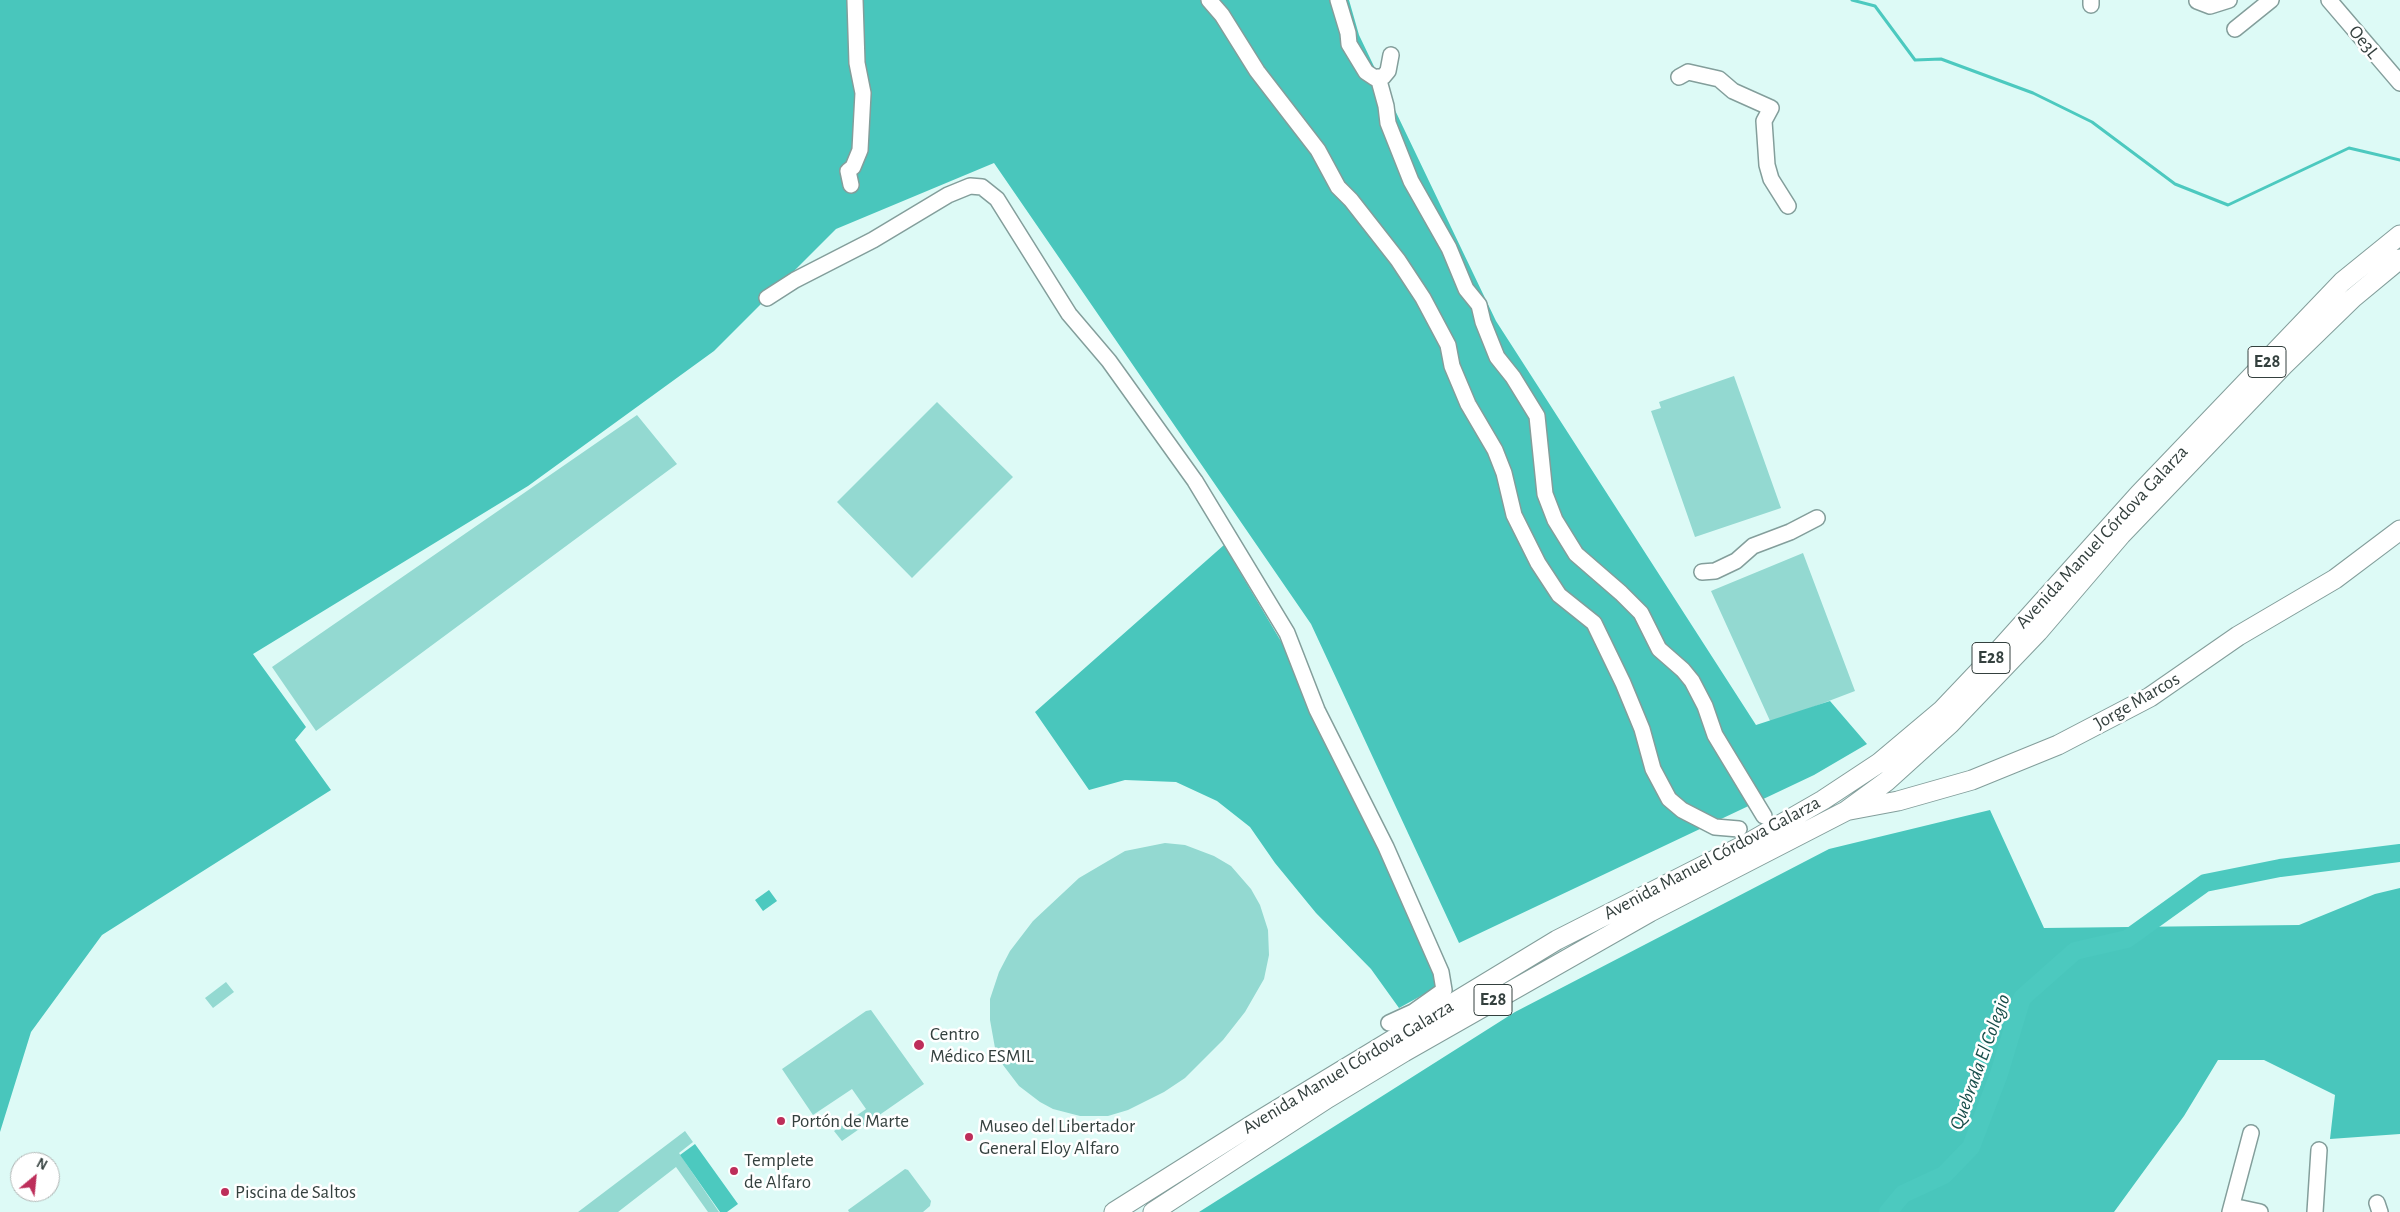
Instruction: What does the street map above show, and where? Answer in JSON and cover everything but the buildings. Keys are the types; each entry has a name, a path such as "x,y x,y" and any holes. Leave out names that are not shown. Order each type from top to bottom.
{"main road":[{"name":"Avenida Manuel Córdova Galarza","path":"1114,1212 1252,1125 1557,940 1750,842 1823,800 1879,763 1942,710 2145,499 2342,282 2400,235"},
{"name":"Avenida Manuel Córdova Galarza","path":"1153,1212 1328,1098 1479,1008 1650,912 1846,811 1886,781 1950,724 2038,632 2121,535 2145,499 2353,298 2400,259"},
{"name":"Jorge Marcos","path":"1846,811 1898,802 1972,780 2058,745 2150,697 2238,636 2335,579 2400,530"}],"street":[{"path":"851,185 848,171 853,167 860,150 862,93 857,63 855,0"},
{"path":"1209,0 1222,15 1257,71 1318,150 1338,187 1351,200 1398,260 1423,298 1448,345 1452,366 1468,404 1495,450 1504,473 1514,515 1538,563 1559,595 1594,623 1642,729 1653,769 1669,799 1682,810 1715,827 1738,829"},
{"path":"1338,0 1350,44 1366,72 1378,77 1383,76 1388,72 1391,55"},
{"path":"2197,1 2210,6 2229,0"},
{"path":"2235,29 2271,0"},
{"name":"Oe3L","path":"2329,0 2400,83"},
{"path":"1679,77 1688,72 1718,79 1733,91 1771,108 1764,121 1767,165 1771,179 1788,206"},
{"path":"1378,77 1386,106 1388,123 1411,181 1449,248 1466,289 1479,304 1483,322 1497,357 1513,377 1538,416 1545,494 1555,520 1576,554 1641,613 1659,648 1692,680 1705,706 1715,736 1764,816"},
{"path":"767,298 795,280 873,240 948,196 970,186 982,187 997,199 1069,314 1109,361 1195,481 1287,633 1317,710 1386,847 1441,972 1444,990 1413,1012 1388,1023"},
{"path":"1702,572 1715,572 1736,561 1753,546 1790,532 1817,518"},
{"path":"2251,1133 2231,1209 2260,1212"},
{"path":"2315,1212 2320,1150"}],"shaded area":[{"path":"0,0 1349,0 1359,35 1496,321 1756,725 1830,701 1867,744 1814,775 1459,943 1311,624 994,163 836,229 714,351 528,486 253,654 306,727 295,740 331,790 102,935 31,1032 0,1132"},
{"path":"1734,376 1781,508 1695,537 1651,411 1661,408 1659,402"},
{"path":"937,402 1013,477 912,578 837,502"},
{"path":"637,415 677,464 316,731 272,667"},
{"path":"1224,545 1282,643 1319,729 1378,843 1439,986 1399,1008 1371,969 1316,913 1275,863 1250,827 1217,801 1176,782 1125,780 1089,790 1035,712"},
{"path":"1803,553 1855,691 1771,723 1711,591"},
{"path":"1990,810 2044,928 2299,925 2375,894 2400,888 2400,1134 2330,1139 2335,1095 2264,1060 2218,1060 2184,1116 2114,1212 1199,1212 1515,1012 1829,849"},
{"path":"1165,843 1185,845 1214,856 1231,866 1251,889 1260,905 1268,930 1269,955 1264,979 1245,1012 1223,1040 1185,1078 1164,1092 1128,1110 1108,1116 1080,1116 1053,1109 1019,1086 1003,1065 995,1048 990,1020 990,999 999,972 1010,951 1033,921 1079,878 1125,851"},
{"path":"769,890 777,901 763,911 755,900"},
{"path":"226,982 234,992 213,1008 205,998"},
{"path":"871,1010 924,1084 842,1141 834,1131 866,1109 852,1089 813,1115 782,1069 866,1011"},
{"path":"685,1131 693,1142 679,1153 719,1212 708,1212 676,1167 618,1212 578,1212"},
{"path":"695,1144 738,1204 727,1212 720,1212 680,1155"},
{"path":"905,1169 908,1170 931,1201 930,1206 923,1212 849,1212 848,1210"}],"waterway":[{"path":"1852,0 1875,6 1915,60 1941,59 2033,93 2092,122 2175,184 2228,205 2349,148 2400,160"},
{"name":"Quebrada El Colegio","path":"1888,1212 1903,1194 1944,1175 1971,1147 1999,1074 2022,998 2075,951 2127,939 2205,883 2280,868 2400,853"}],"place":[{"name":"Centro Médico ESMIL","path":"919,1045"},
{"name":"Portón de Marte","path":"781,1121"},
{"name":"Museo del Libertador General Eloy Alfaro","path":"969,1137"},
{"name":"Templete de Alfaro","path":"734,1171"},
{"name":"Piscina de Saltos","path":"225,1192"}]}
